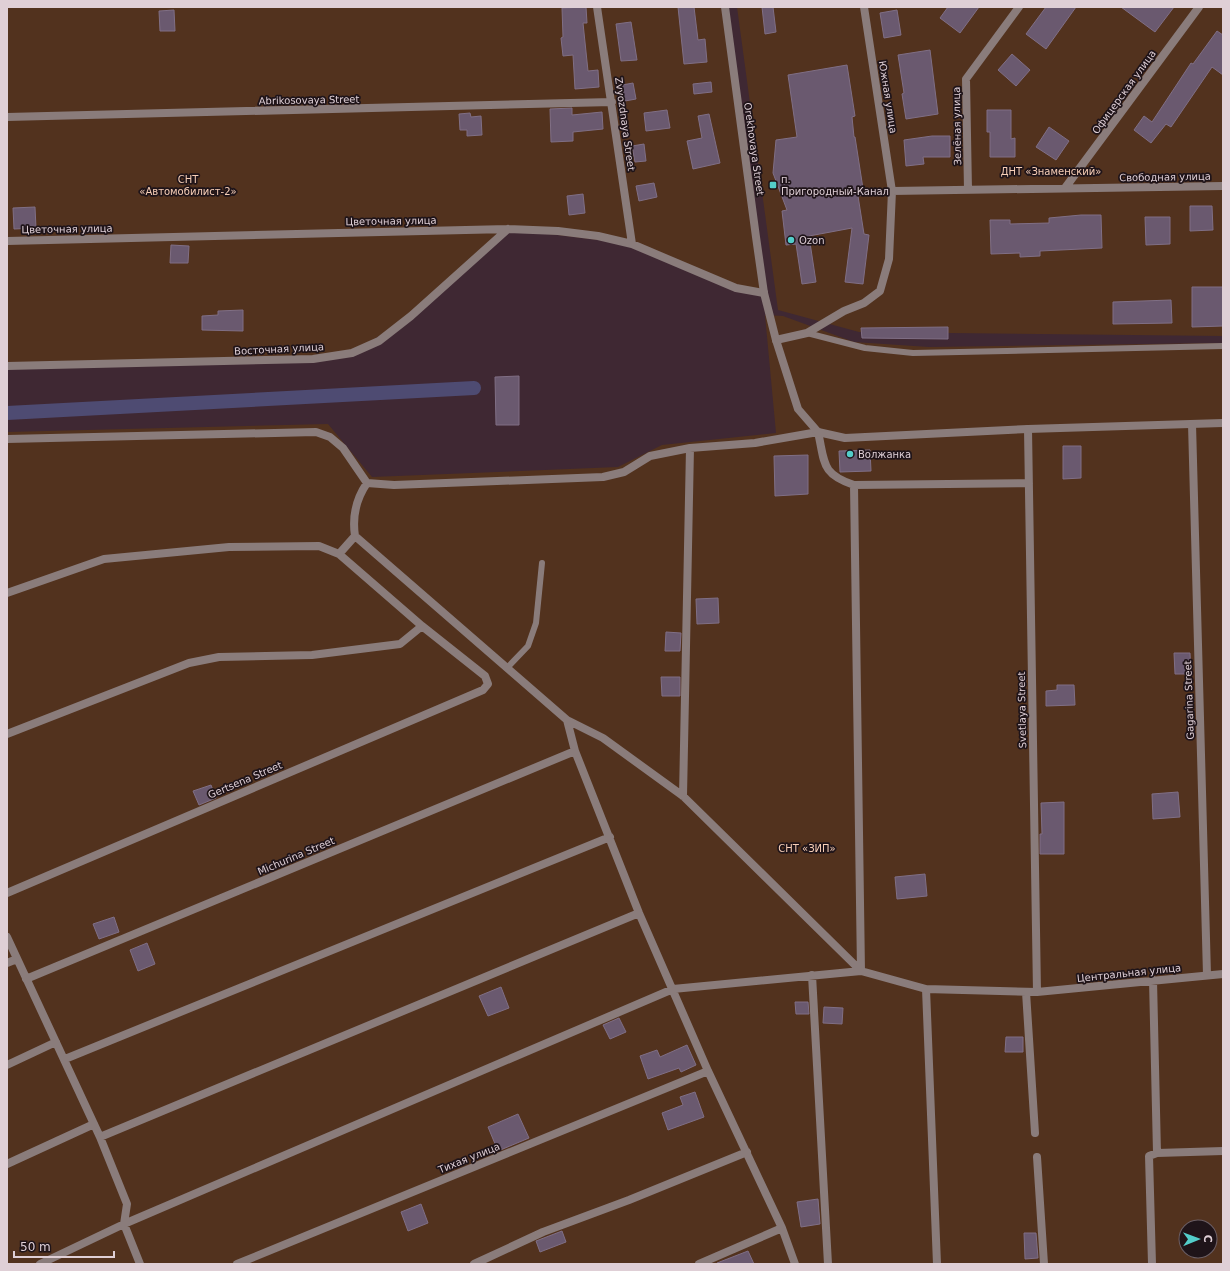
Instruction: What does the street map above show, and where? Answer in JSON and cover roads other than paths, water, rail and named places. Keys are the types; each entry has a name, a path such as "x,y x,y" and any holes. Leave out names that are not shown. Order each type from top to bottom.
{"street":[{"name":"Zvyozdnaya Street","path":"597,7 632,244"},
{"name":"Orekhovaya Street","path":"725,7 764,293 776,340 798,409 818,432"},
{"name":"Южная улица","path":"776,340 807,333 844,311 864,303 880,291 889,259 892,191 864,7"},
{"name":"Зелёная улица","path":"968,190 966,79 1019,7"},
{"name":"Офицерская улица","path":"1065,188 1199,7"},
{"name":"Abrikosovaya Street","path":"7,117 612,102"},
{"name":"Свободная улица","path":"892,191 1223,186"},
{"name":"Цветочная улица","path":"7,241 508,228 558,231 598,236 632,244 736,288 764,293"},
{"name":"Восточная улица","path":"7,366 313,359 352,353 379,341 411,316 508,228"},
{"path":"367,483 394,485 603,477 624,472 650,456 690,448 755,443 818,432 845,438 1028,429 1223,423"},
{"name":"Gagarina Street","path":"1192,424 1207,975"},
{"name":"Svetlaya Street","path":"1028,429 1036,992"},
{"path":"7,439 316,432 330,437 343,448 367,483"},
{"path":"818,432 826,469 839,480 854,485 1029,483"},
{"path":"683,796 690,448"},
{"path":"367,483 359,494 353,521 355,536 567,720 603,738 683,796 861,970"},
{"path":"854,485 861,970"},
{"path":"339,554 355,536"},
{"path":"7,593 104,559 229,547 319,546 339,554 422,626 400,644 312,655 219,657 188,663 7,734"},
{"name":"Gertsena Street","path":"7,893 482,690 488,684 484,676 422,626"},
{"path":"567,720 574,751 639,912 708,1071 782,1228 795,1264"},
{"name":"Michurina Street","path":"26,979 574,751"},
{"path":"65,1059 610,837"},
{"path":"100,1137 639,912"},
{"path":"7,937 100,1137 127,1204 124,1224 140,1264"},
{"path":"7,963 17,959"},
{"path":"40,1264 124,1224 672,989 861,970"},
{"name":"Центральная улица","path":"861,970 926,990 1026,992 1223,974"},
{"path":"812,975 828,1264"},
{"path":"1153,980 1157,1153"},
{"path":"926,990 937,1264"},
{"path":"1026,992 1034,1133"},
{"path":"7,1065 56,1042"},
{"name":"Тихая улица","path":"237,1264 708,1071"},
{"path":"7,1164 94,1124"},
{"path":"1152,1264 1149,1156 1157,1153 1223,1151"},
{"path":"474,1264 544,1232 629,1200 747,1152"},
{"path":"1037,1157 1044,1264"},
{"path":"699,1264 782,1228"}],"lane":[{"path":"807,333 866,348 914,353 1223,346"},
{"path":"507,668 528,646 536,623 542,563"}],"waterway":[{"path":"7,413 474,388"}],"place":[{"name":"п. Пригородный-Канал","path":"773,185"},
{"name":"Ozon","path":"791,240"},
{"name":"Волжанка","path":"850,454"}],"park label":[{"name":"ДНТ «Знаменский»","path":"1051,171"},
{"name":"СНТ «Автомобилист-2»","path":"188,184"},
{"name":"СНТ «ЗИП»","path":"807,848"}]}
